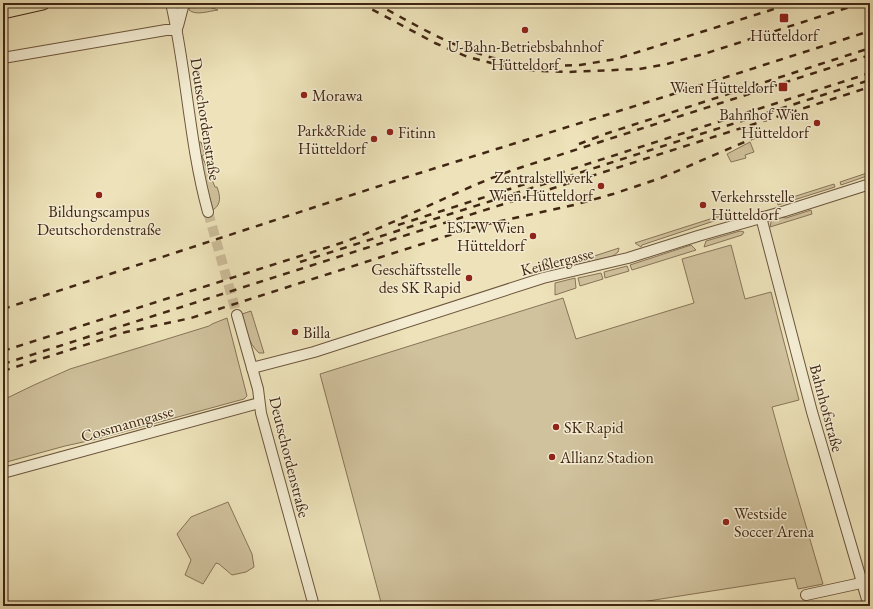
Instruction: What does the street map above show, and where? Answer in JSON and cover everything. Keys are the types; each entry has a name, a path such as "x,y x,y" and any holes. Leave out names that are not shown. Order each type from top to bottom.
{"main road":[{"path":"3,12 43,3"}],"street":[{"name":"Deutschordenstraße","path":"171,3 177,30 196,163 208,212"},
{"name":"Deutschordenstraße","path":"177,30 184,3"},
{"path":"3,58 166,30 177,30"},
{"name":"Keißlergasse","path":"252,368 314,352 543,278 628,258 870,184"},
{"name":"Bahnhofstraße","path":"761,217 812,412 866,581 869,606"},
{"name":"Deutschordenstraße","path":"237,315 258,389 261,413 314,606"},
{"name":"Cossmanngasse","path":"3,473 259,403"},
{"path":"806,595 866,581"}],"shaded area":[{"path":"203,5 218,10 195,13 189,10 190,6"},
{"path":"198,142 201,142 205,154 202,156 219,193 220,199 218,205 213,210 203,171"},
{"path":"750,142 754,152 745,155 746,158 731,162 727,154"},
{"path":"870,172 870,175 841,185 840,182"},
{"path":"834,184 835,187 778,205 777,202"},
{"path":"811,210 812,214 770,227 773,220 780,217 786,218"},
{"path":"732,212 735,214 642,245 641,247 635,243"},
{"path":"740,231 744,232 742,235 704,247 706,241"},
{"path":"691,245 696,250 632,270 630,265"},
{"name":"SK Rapid","path":"731,245 745,299 771,292 799,400 772,407 823,584 798,589 795,578 616,606 382,606 320,374 563,298 576,339 694,303 682,259"},
{"path":"619,248 618,252 613,256 577,265 576,262"},
{"path":"627,266 629,271 605,278 604,272"},
{"path":"601,273 603,279 580,286 578,278"},
{"path":"575,278 576,288 555,295 555,283"},
{"path":"251,311 264,353 259,353 255,349 246,330 242,314"},
{"path":"227,318 247,396 244,399 3,463 3,400 70,369 209,326"},
{"path":"228,502 252,554 254,567 246,572 232,575 216,563 203,584 185,575 191,560 177,534 191,517"}],"tunnel":[{"path":"208,212 237,315"}],"railway":[{"path":"360,3 435,43 468,57 511,68 567,72 639,69 667,64 707,53 862,3"},
{"path":"375,3 424,30 458,46 493,58 511,62"},
{"path":"551,66 580,65 616,59 793,3"},
{"path":"3,309 410,176 870,31"},
{"path":"579,144 605,134 870,48"},
{"path":"3,351 341,243 363,235 470,187 513,170 870,55"},
{"path":"398,225 870,73"},
{"path":"300,262 870,80"},
{"path":"3,364 870,87"},
{"path":"3,371 126,332 191,318 478,226 574,205 613,194 661,178 756,137"}],"place":[{"name":"Hütteldorf","path":"784,18"},
{"name":"U-Bahn-Betriebsbahnhof Hütteldorf","path":"525,30"},
{"name":"Wien Hütteldorf","path":"783,87"},
{"name":"Morawa","path":"304,95"},
{"name":"Bahnhof Wien Hütteldorf","path":"817,123"},
{"name":"Fitinn","path":"390,132"},
{"name":"Park&Ride Hütteldorf","path":"374,139"},
{"name":"Zentralstellwerk Wien Hütteldorf","path":"601,186"},
{"name":"Bildungscampus Deutschordenstraße","path":"99,195"},
{"name":"Verkehrsstelle Hütteldorf","path":"703,205"},
{"name":"ESTW Wien Hütteldorf","path":"533,236"},
{"name":"Geschäftsstelle des SK Rapid","path":"469,278"},
{"name":"Billa","path":"295,332"},
{"name":"SK Rapid","path":"556,427"},
{"name":"Allianz Stadion","path":"552,457"},
{"name":"Westside Soccer Arena","path":"726,522"}]}
